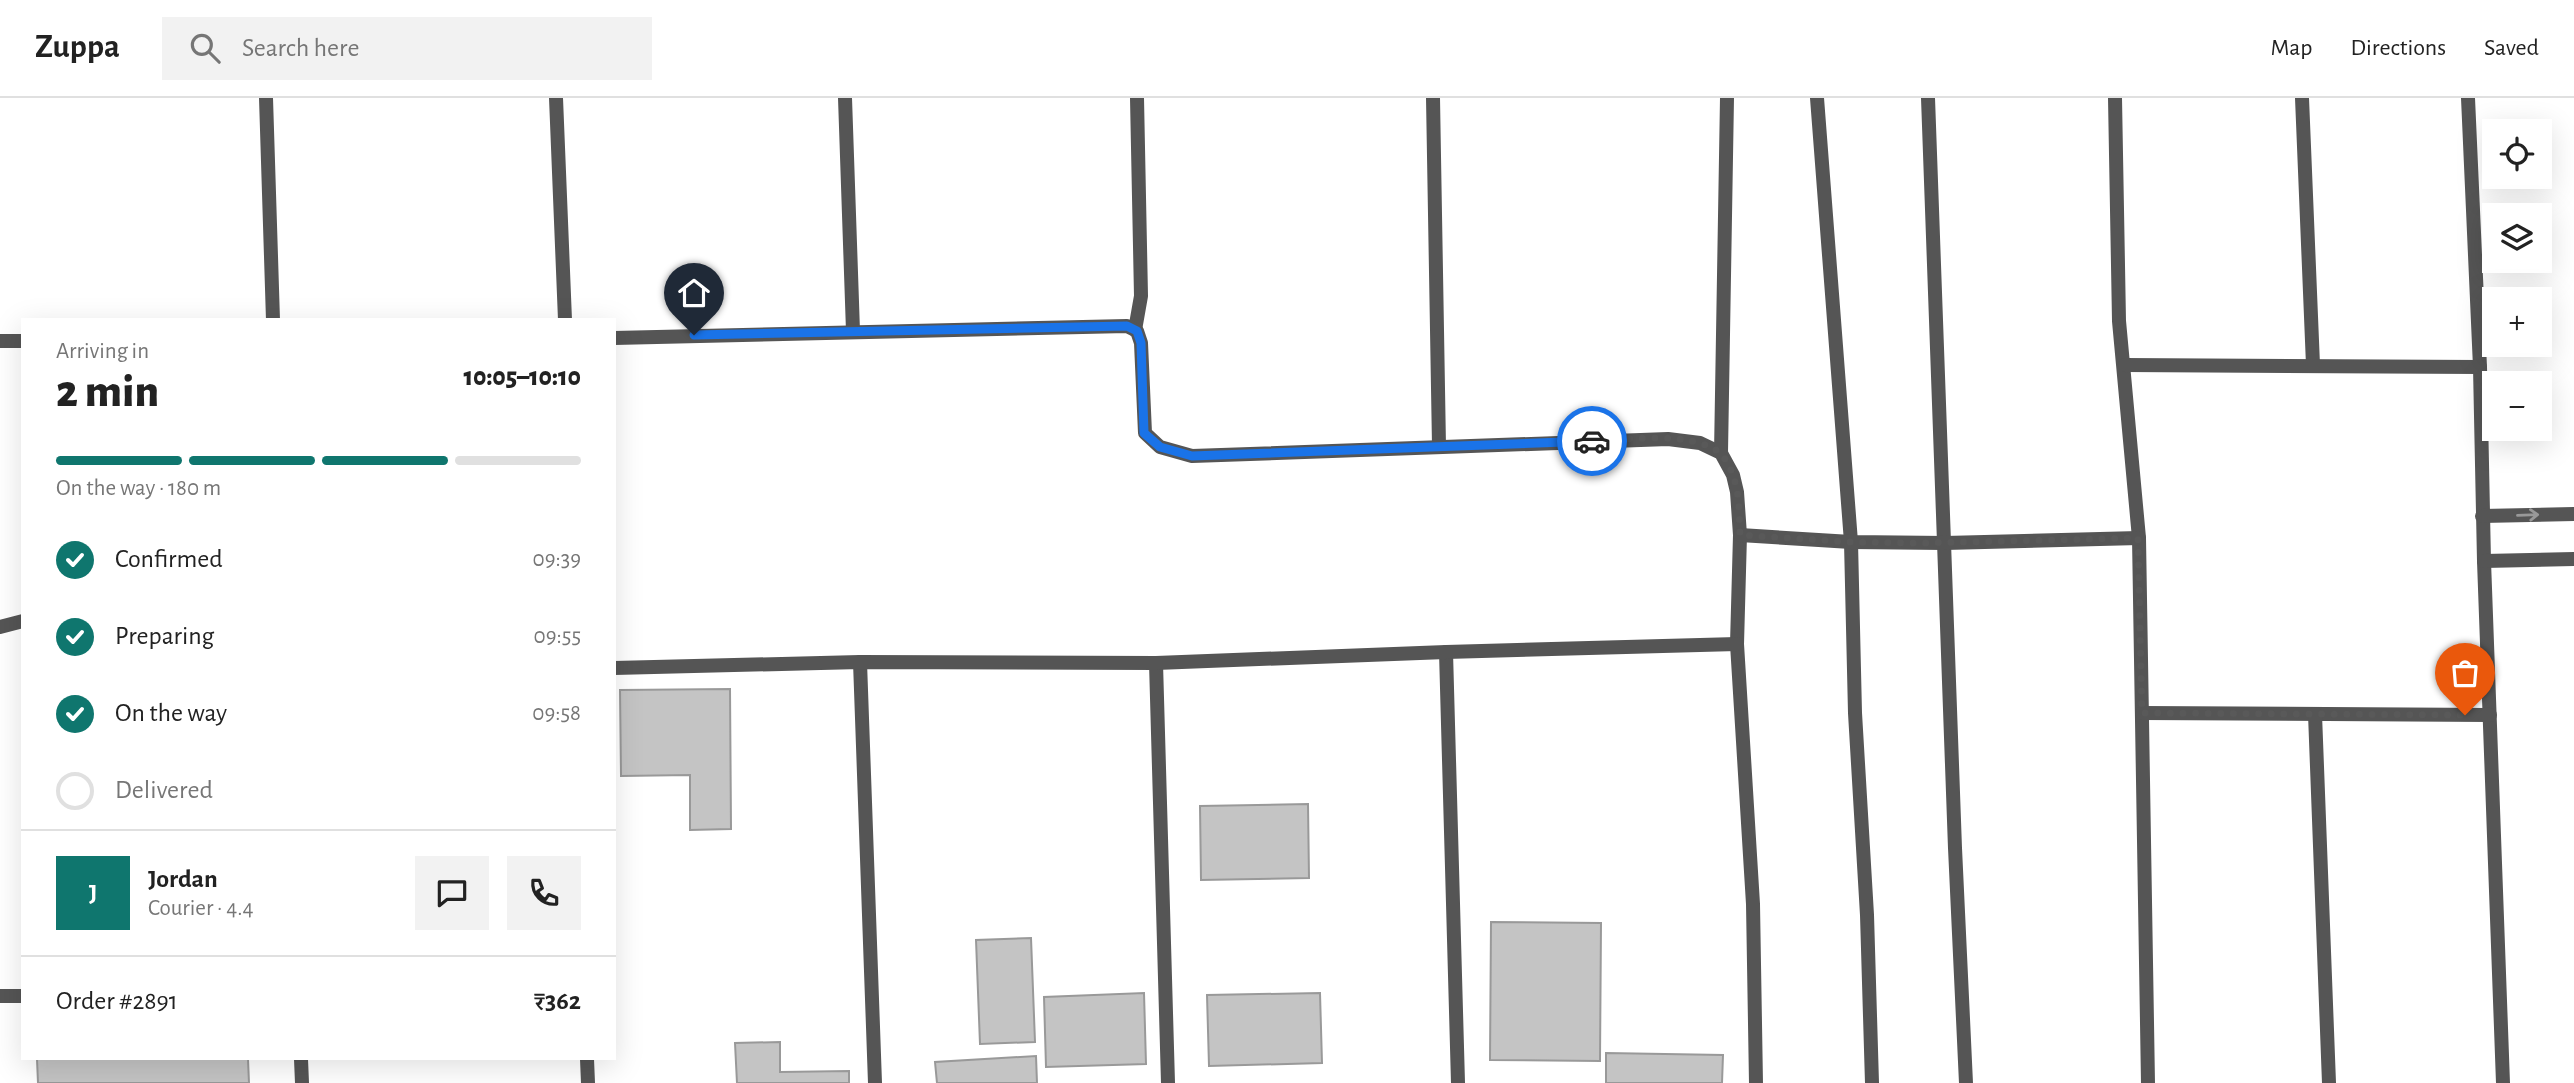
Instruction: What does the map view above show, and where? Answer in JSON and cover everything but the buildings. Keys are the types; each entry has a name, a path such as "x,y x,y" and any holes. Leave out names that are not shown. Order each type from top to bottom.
{"street":[{"path":"266,98 273,318"},
{"path":"556,98 565,318"},
{"path":"845,98 853,331"},
{"path":"1138,98 1141,296 1135,330 1141,343 1144,433 1160,447 1192,456 1668,439 1700,443 1721,453"},
{"path":"1433,98 1439,446"},
{"path":"1727,98 1721,453 1733,475 1737,492 1740,535 1737,644 1753,904 1756,1083"},
{"path":"1816,98 1851,542 1855,713 1867,915 1872,1083"},
{"path":"1928,98 1966,1083"},
{"path":"2115,98 2119,321 2125,365 2138,538 2148,1083"},
{"path":"2302,98 2313,365"},
{"path":"2468,98 2480,367 2484,561 2503,1083"},
{"path":"616,338 1113,324 1135,330"},
{"path":"0,341 21,341"},
{"path":"2125,365 2480,367"},
{"path":"2483,516 2574,514"},
{"path":"1740,535 1851,542 1945,543 2138,538"},
{"path":"2484,561 2574,559"},
{"path":"0,627 21,622"},
{"path":"616,668 860,662 1156,663 1737,644"},
{"path":"1446,652 1458,1083"},
{"path":"860,662 875,1083"},
{"path":"1156,663 1168,1083"},
{"path":"2142,713 2490,715"},
{"path":"2315,714 2329,1083"},
{"path":"0,996 21,996"},
{"path":"301,1060 302,1083"},
{"path":"587,1060 588,1083"}],"way so far":[{"path":"1592,441 1668,439 1700,443 1721,453 1733,475 1737,492 1740,535 1921,543 2138,538 2142,713 2465,715"}],"route":[{"path":"694,335 1113,324 1127,326 1137,331 1141,343 1144,433 1160,447 1192,456 1592,441"}]}
